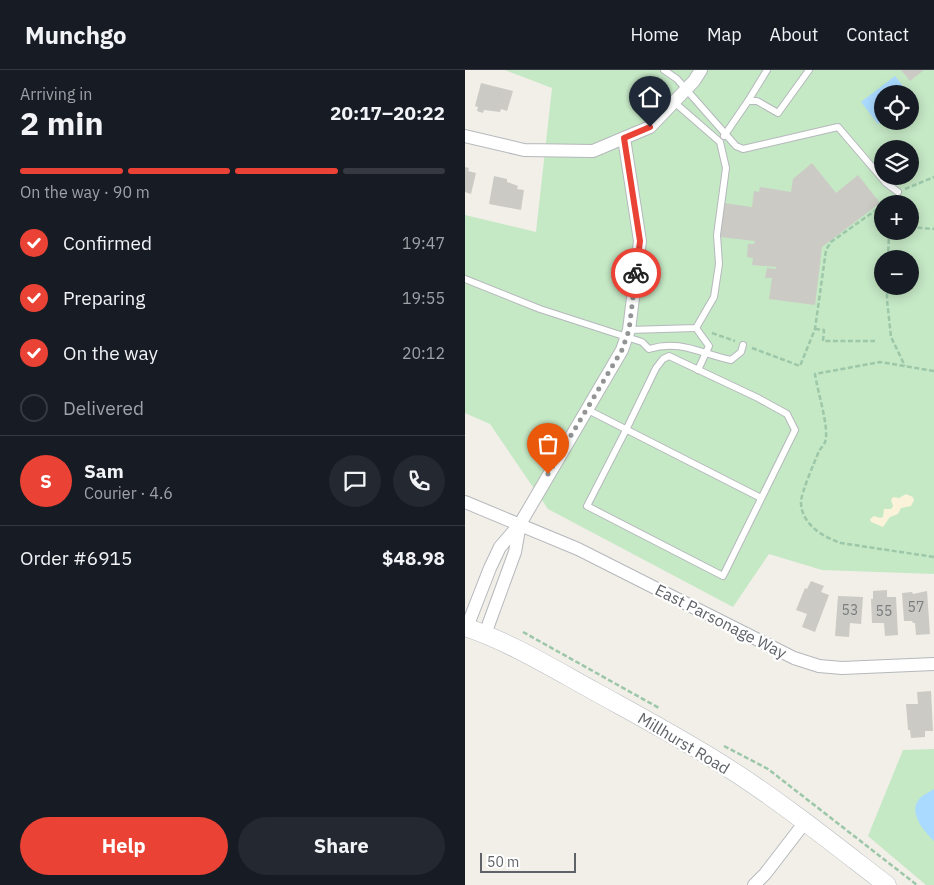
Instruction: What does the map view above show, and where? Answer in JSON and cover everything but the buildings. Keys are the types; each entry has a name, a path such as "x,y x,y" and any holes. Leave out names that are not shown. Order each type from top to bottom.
{"street":[{"path":"465,136 523,150 593,150 650,127 701,70"},
{"path":"466,627 500,547 520,524 622,350 628,333 640,241 624,138"},
{"name":"East Parsonage Way","path":"465,502 520,524 602,561 794,658 819,666 842,668 934,664"},
{"path":"485,634 515,552 520,524"},
{"name":"Millhurst Road","path":"466,627 485,634 550,667 670,733 729,769 805,822 887,885"},
{"path":"753,885 765,874 805,822"}],"lane":[{"path":"664,70 677,79 736,146 743,149 838,127 886,183 898,192"},
{"path":"720,142 748,102 767,70"},
{"path":"748,102 757,101 778,113 809,70"},
{"path":"674,102 720,142 726,168 717,235 719,264 714,298 696,328"},
{"path":"465,279 540,310 628,333 649,349 664,345 681,345 731,360 741,352 743,345"},
{"path":"628,333 696,328"},
{"path":"696,328 709,346 698,370"},
{"path":"669,356 698,370 787,414 795,430 723,576 587,506 655,368 663,359 669,356"},
{"path":"587,409 761,498"}],"path":[{"path":"898,192 934,177"},
{"path":"696,328 800,366 815,329 826,250 831,242 874,211"},
{"path":"919,228 934,229"},
{"path":"887,295 891,337 905,366"},
{"path":"815,329 824,330 823,341 875,341"},
{"path":"934,371 880,362 815,374 816,387 826,430 825,442 820,450 801,501 803,513 811,525 829,539 841,543 934,557"}],"green space":[{"path":"505,70 934,70 934,574 822,570 769,554 733,607 548,509 490,424 465,413 465,215 536,232 552,88"},
{"path":"934,749 934,885 926,885 868,836 903,750"}],"sand":[{"path":"906,494 913,497 914,500 911,506 901,508 898,514 890,517 883,527 871,522 870,519 874,516 883,517 884,509 891,509 893,497 899,498"}],"water":[{"path":"895,76 902,85 883,85"},
{"path":"874,92 874,119 861,102"},
{"path":"934,789 934,841 918,821 915,809 916,803 920,798"}],"way so far":[{"path":"548,474 622,350 629,330 636,273"}],"route":[{"path":"636,273 640,241 624,138 650,127"}]}
